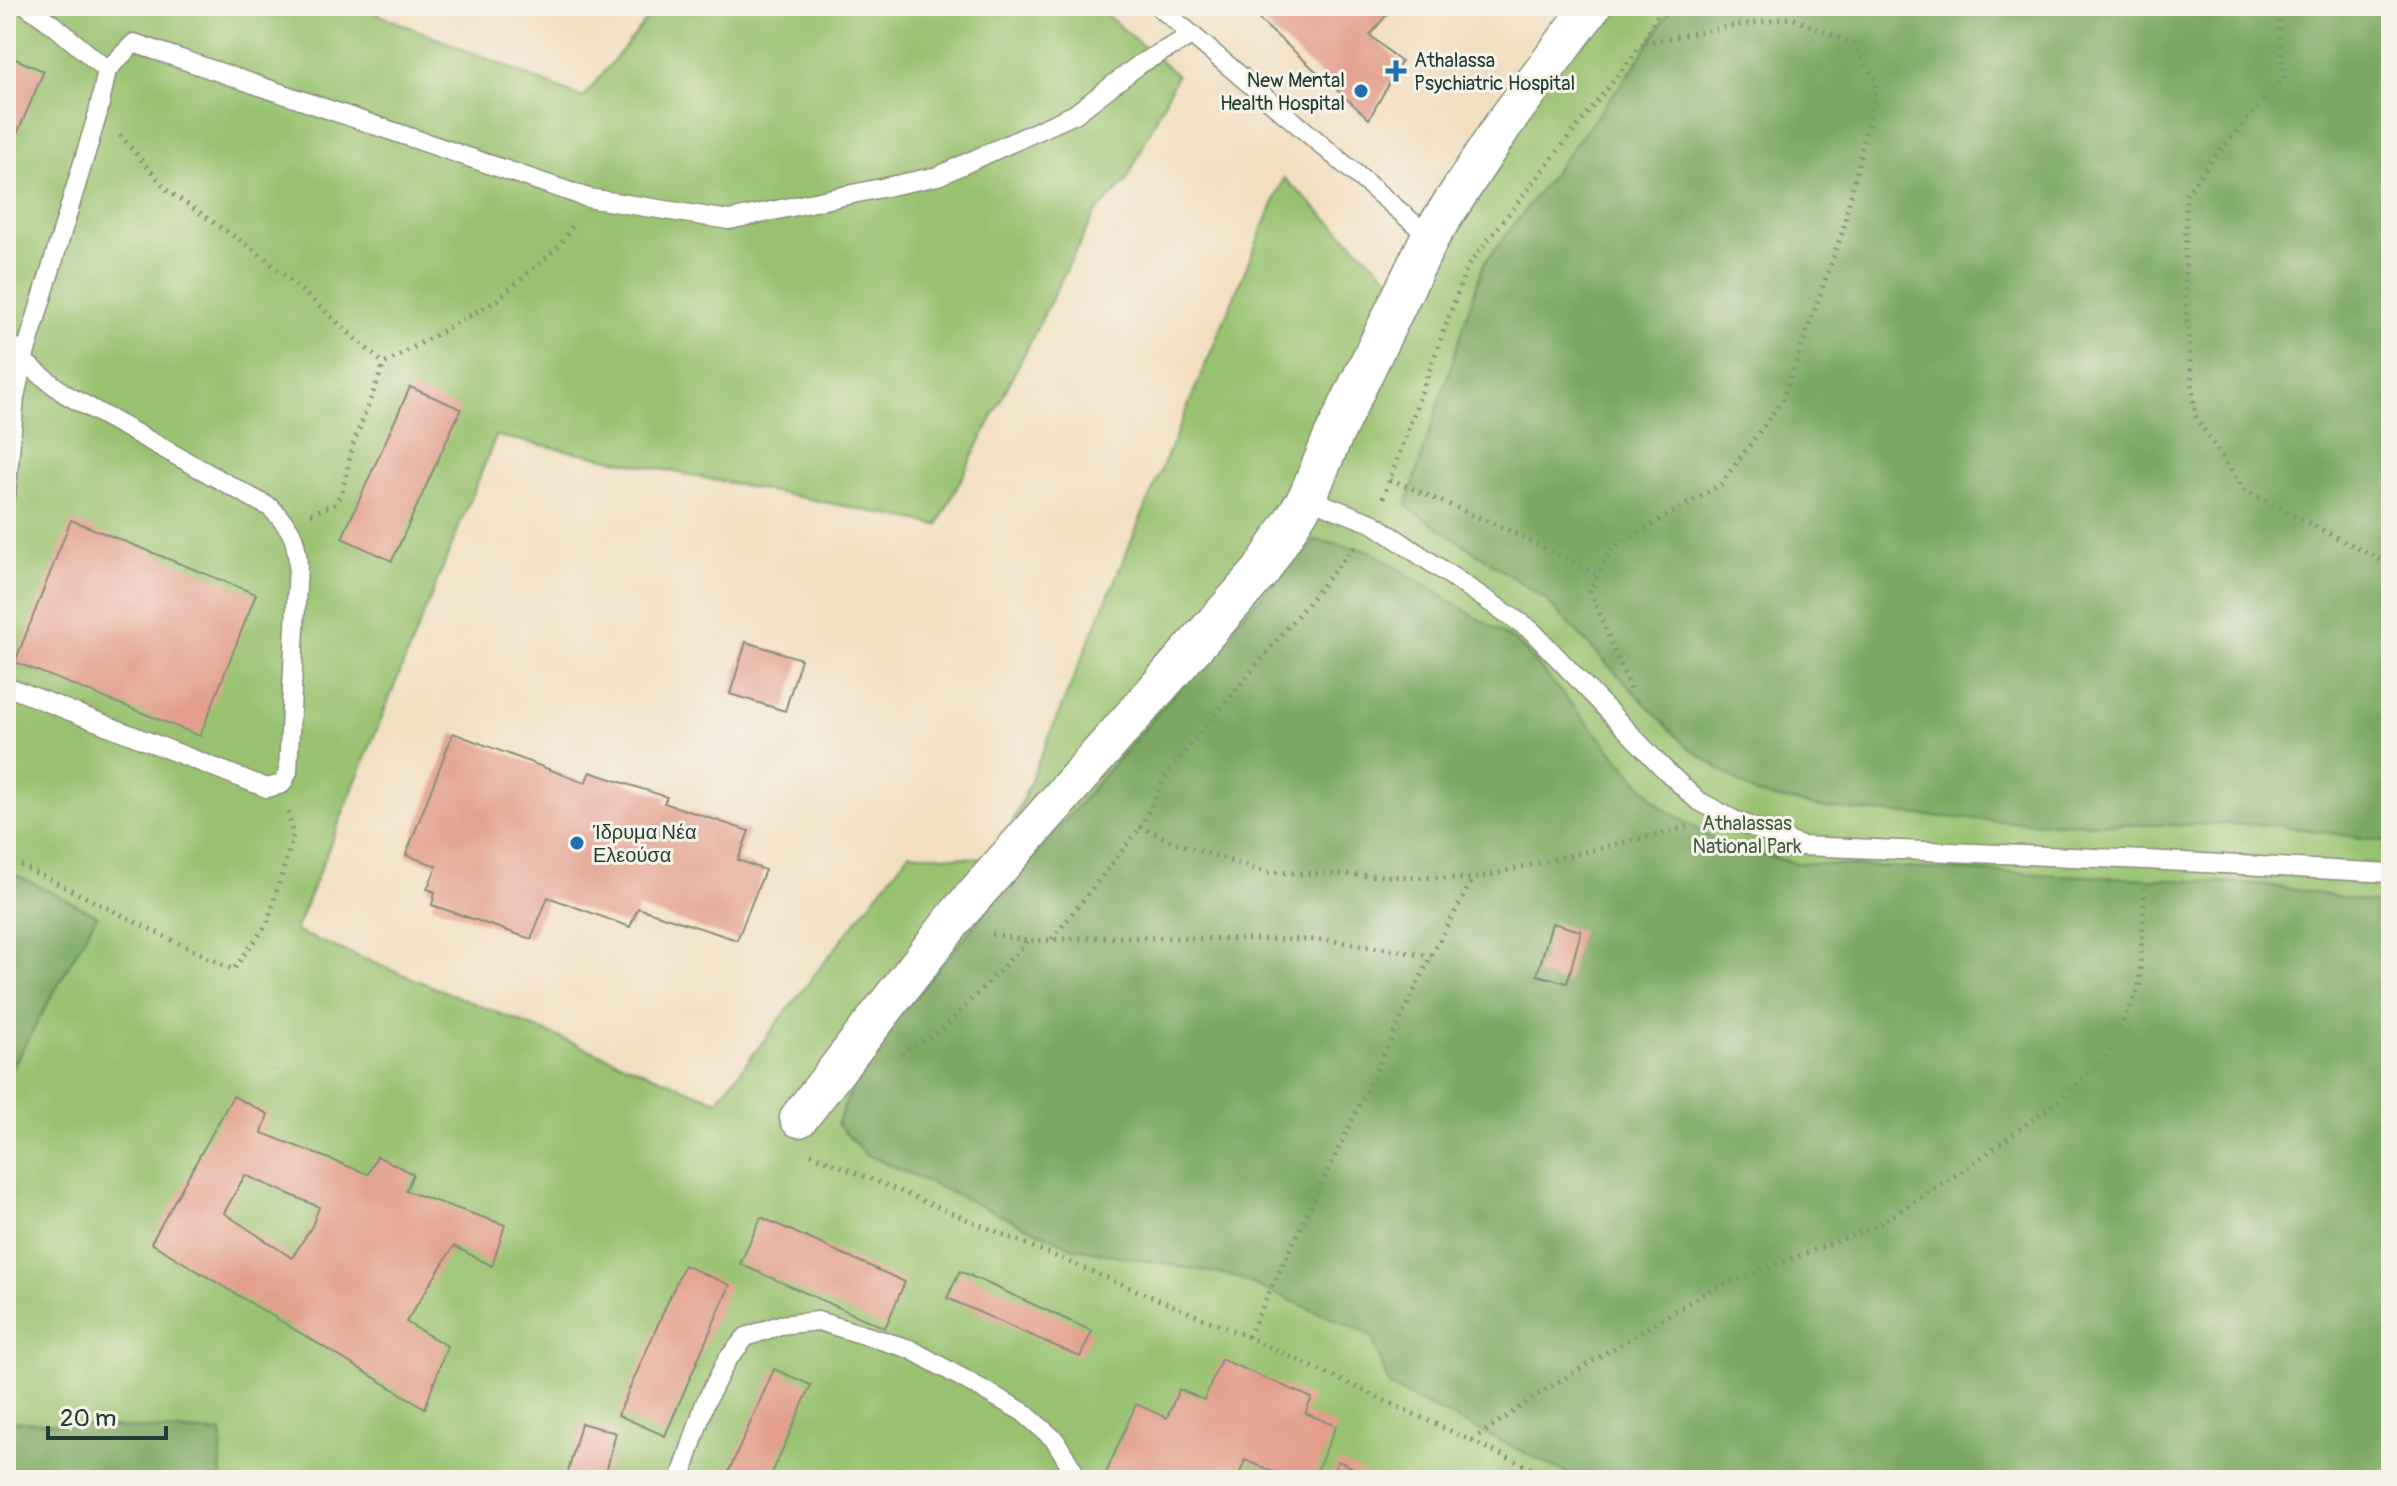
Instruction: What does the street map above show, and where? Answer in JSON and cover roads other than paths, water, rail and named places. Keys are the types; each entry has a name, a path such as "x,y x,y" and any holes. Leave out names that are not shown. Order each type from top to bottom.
{"street":[{"path":"799,1118 958,914 1261,571 1307,498 1332,439 1430,237 1503,125 1592,6"}],"lane":[{"path":"27,6 107,70"},
{"path":"1158,6 1430,237"},
{"path":"6,496 15,397 23,361 98,113 107,70 134,43 588,198 729,220 938,176 1075,114 1140,64 1192,35"},
{"path":"6,337 23,361 65,394 254,497 271,508 286,524 296,541 298,564 288,772 282,784 267,788 6,686"},
{"path":"1307,498 1374,524 1531,630 1697,800 1734,820 1801,846 2391,873"},
{"path":"680,1480 705,1403 727,1360 746,1337 780,1325 818,1321 910,1349 1023,1412 1055,1440 1079,1480"}],"place":[{"name":"Athalassa Psychiatric Hospital","path":"1396,71"},
{"name":"New Mental Health Hospital","path":"1361,91"},
{"name":"Ίδρυμα Νέα Ελεούσα","path":"577,843"}],"park label":[{"name":"Athalassas National Park","path":"1747,834"}]}
